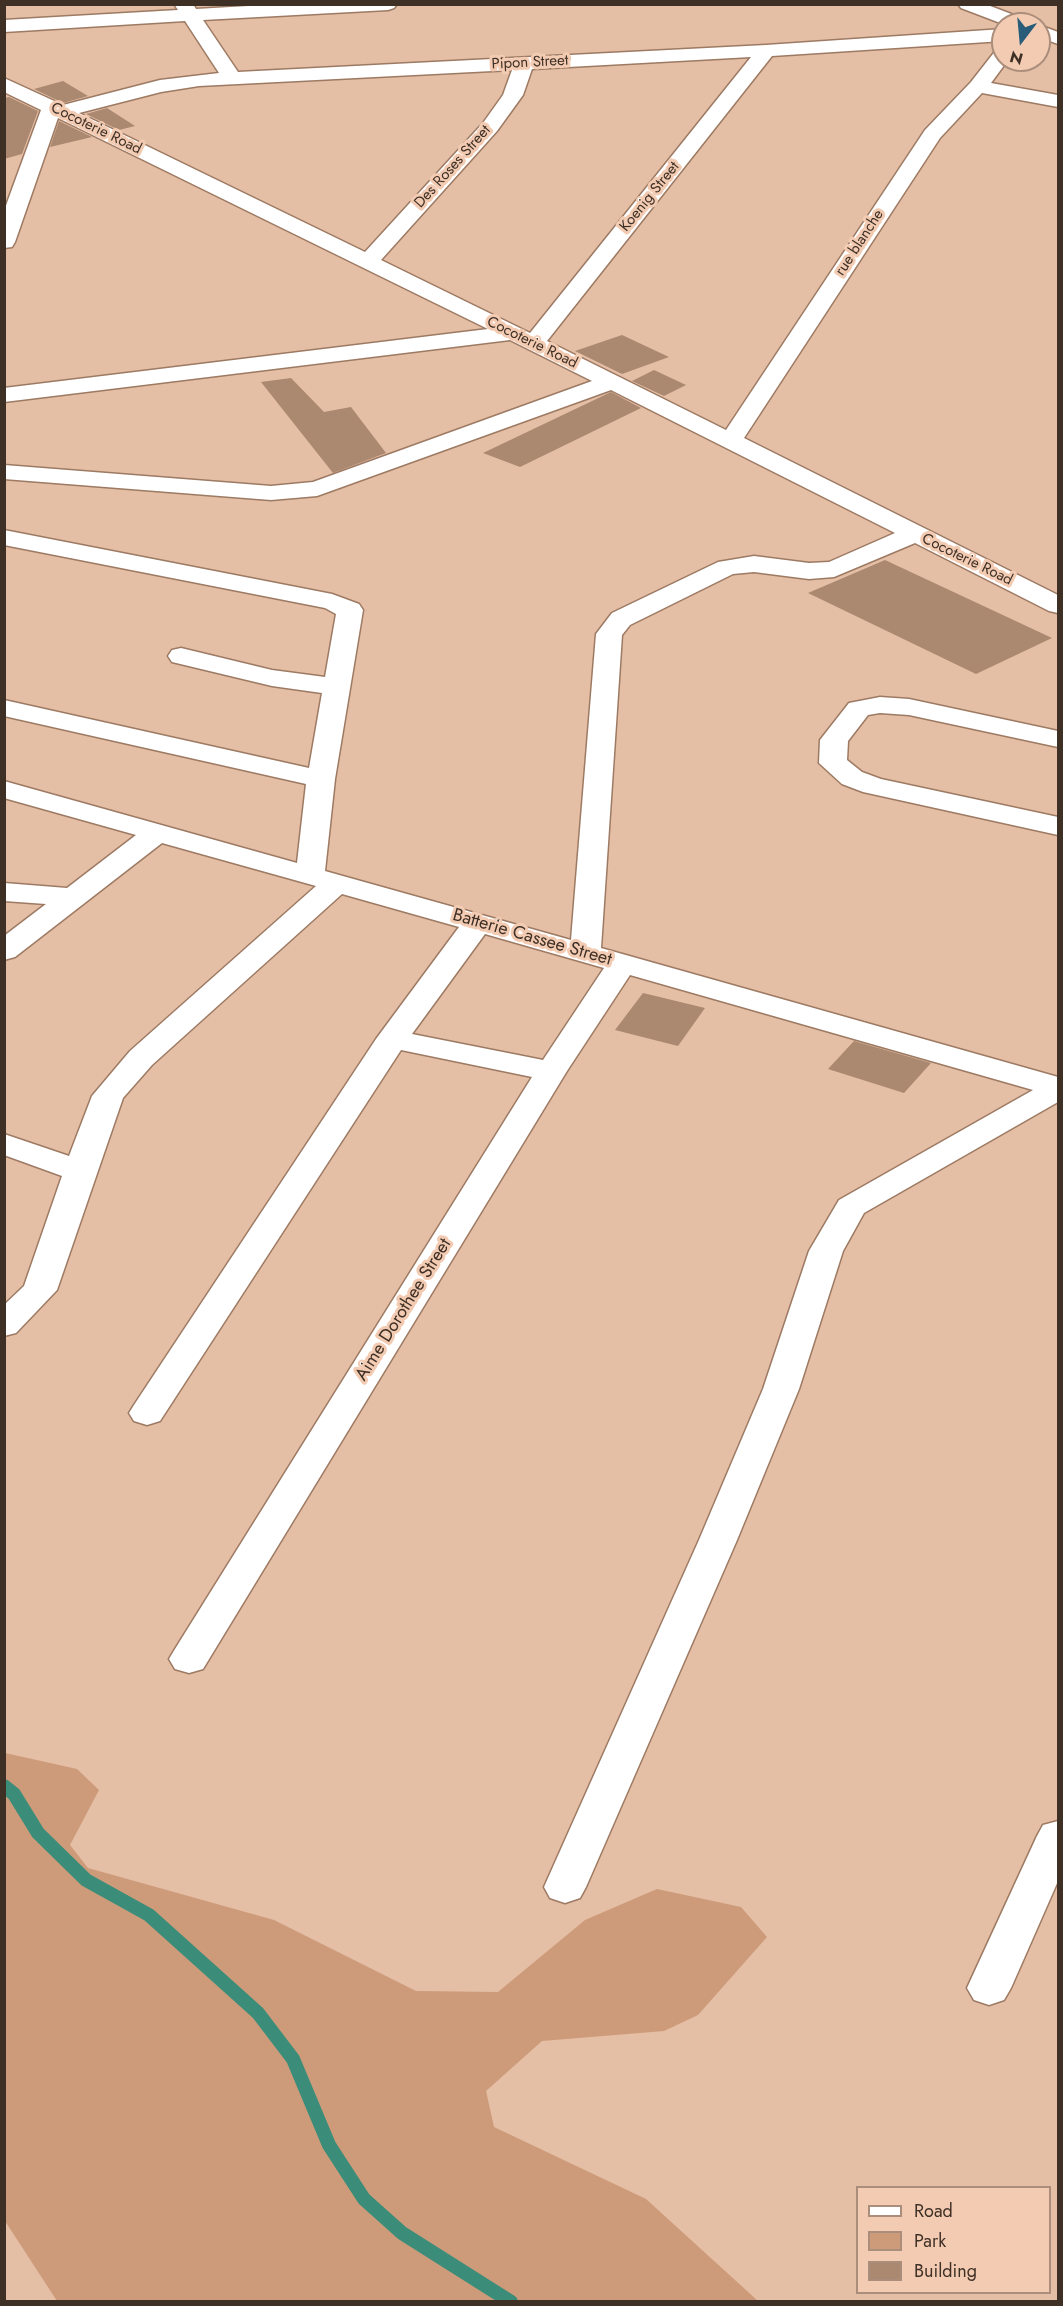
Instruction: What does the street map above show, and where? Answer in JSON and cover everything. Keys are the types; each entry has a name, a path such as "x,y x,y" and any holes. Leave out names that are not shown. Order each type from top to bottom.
{"street":[{"path":"4,26 187,10 388,4"},
{"path":"967,4 991,13"},
{"path":"187,10 233,79"},
{"name":"Pipon Street","path":"57,110 160,86 199,80 766,51 991,36"},
{"name":"Koenig Street","path":"534,343 766,51"},
{"name":"Des Roses Street","path":"368,262 490,127 513,95 524,63"},
{"name":"rue blanche","path":"730,441 932,134 991,69"},
{"name":"Cocoterie Road","path":"4,84 534,343 1059,605"},
{"path":"978,86 1059,101"},
{"path":"4,242 57,110"},
{"path":"4,395 511,333"},
{"path":"4,472 271,493 316,489 612,382"},
{"path":"585,953 609,634 621,619 727,567 754,564 809,571 834,569 915,534"},
{"path":"4,537 343,605 350,610 321,779 323,879 141,1058 108,1096 39,1290 4,1325"},
{"path":"181,656 272,678 337,687"},
{"path":"1059,739 909,707 880,705 859,709 834,740 833,764 852,778 873,786 1059,826"},
{"path":"4,708 321,779"},
{"name":"Batterie Cassee Street","path":"4,789 1059,1088"},
{"path":"4,951 158,832"},
{"path":"4,892 75,897"},
{"path":"147,1413 392,1039 478,923"},
{"name":"Aime Dorothee Street","path":"189,1659 551,1071 622,964"},
{"path":"392,1039 551,1071"},
{"path":"565,1887 718,1540 781,1389 826,1251 851,1207 1059,1088"},
{"path":"4,1144 80,1171"},
{"path":"989,1988 1059,1836"}],"green space":[{"path":"5,1753 77,1769 99,1790 70,1845 88,1868 274,1920 416,1991 498,1992 585,1920 657,1889 741,1907 767,1937 698,2015 664,2031 542,2041 486,2091 494,2127 646,2199 758,2301 57,2301 5,2221"}],"building":[{"path":"63,81 88,96 63,103 34,89"},
{"path":"9,97 38,111 22,154 4,159 4,98"},
{"path":"107,108 135,126 119,130 86,114"},
{"path":"59,121 92,137 50,147"},
{"path":"622,335 669,357 622,374 575,351"},
{"path":"654,370 686,385 664,396 632,381"},
{"path":"291,378 324,412 351,407 386,453 333,473 261,382"},
{"path":"611,392 641,408 520,467 483,453"},
{"path":"885,560 1052,638 976,674 808,593"},
{"path":"643,993 705,1008 678,1046 615,1030"},
{"path":"854,1041 931,1063 904,1093 828,1069"}],"waterway":[{"path":"4,1786 14,1794 38,1833 86,1880 149,1915 258,2013 293,2059 329,2145 364,2199 402,2233 511,2302"}]}
